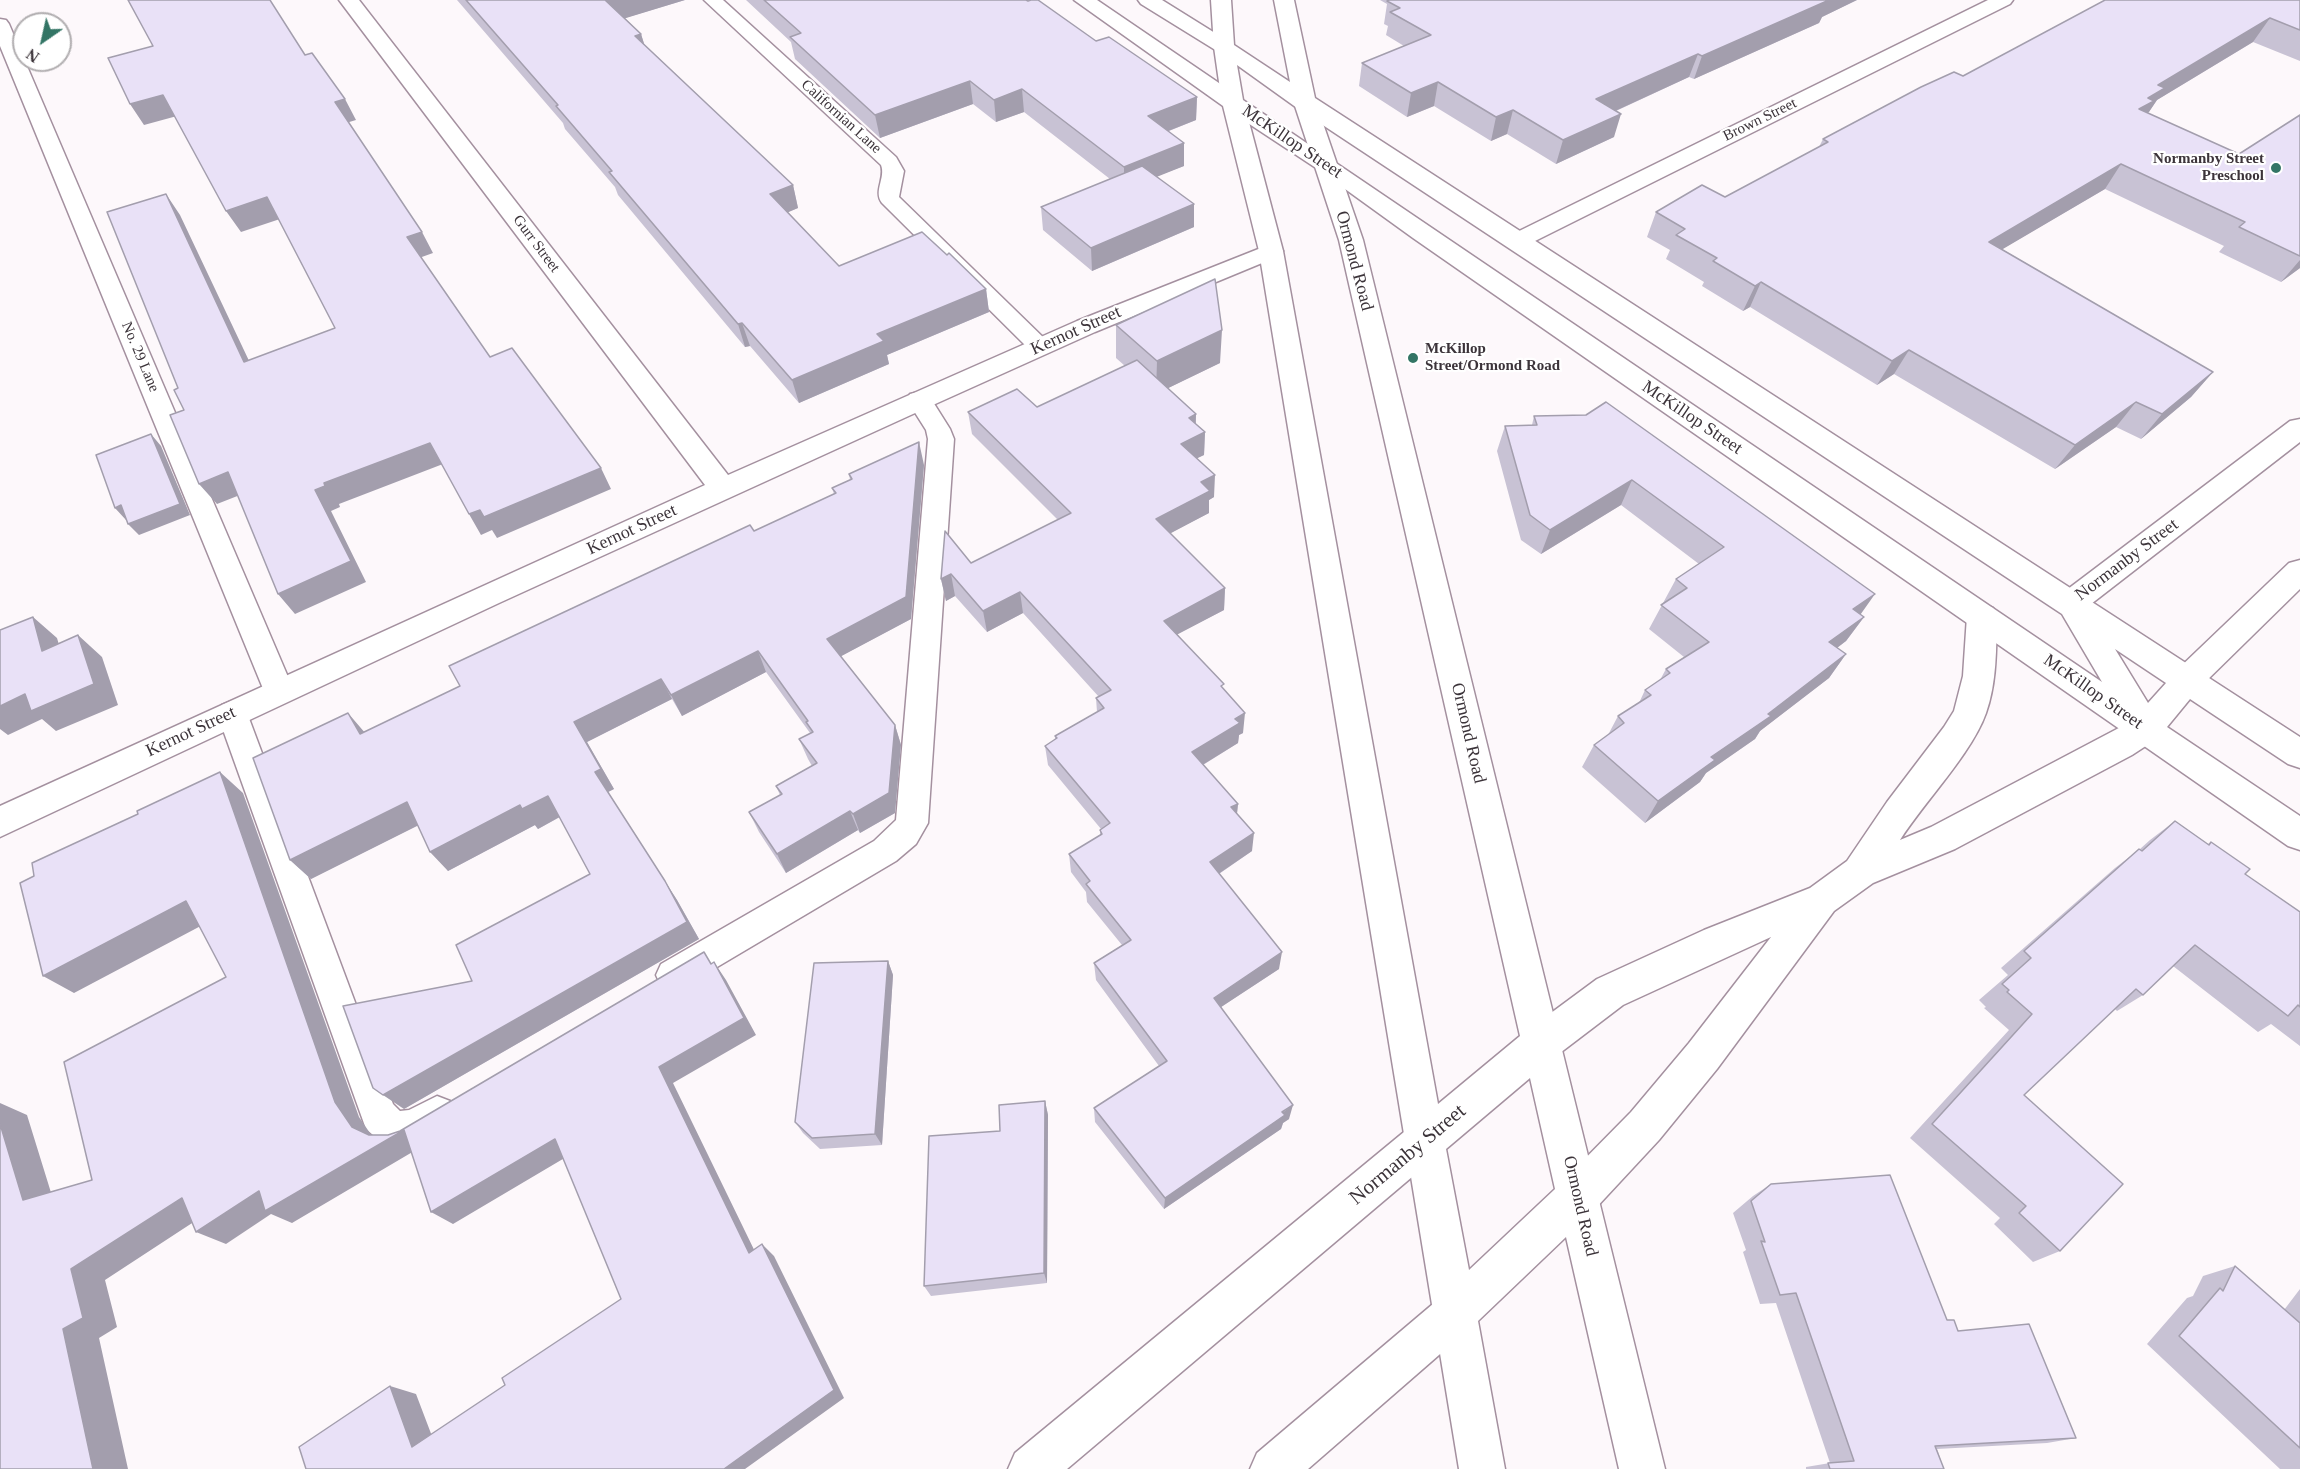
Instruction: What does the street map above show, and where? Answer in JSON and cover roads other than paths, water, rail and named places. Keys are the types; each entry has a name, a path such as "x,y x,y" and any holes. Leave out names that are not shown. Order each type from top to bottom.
{"main road":[{"name":"Gurr Street","path":"349,0 723,488"},
{"name":"McKillop Street","path":"1084,0 2300,835"},
{"path":"1148,0 1224,47 1305,103 2300,754"},
{"path":"1221,0 1224,47 1233,103 1271,251 1482,1469"},
{"name":"Ormond Road","path":"1284,0 1305,103 1351,240 1642,1469"},
{"name":"Brown Street","path":"1517,241 2002,0"},
{"name":"Kernot Street","path":"0,822 279,691 918,400 1126,308 1271,251"},
{"name":"Normanby Street","path":"2146,729 2071,603 2300,428"},
{"name":"Normanby Street","path":"1031,1469 1542,1043 1610,992 1718,942 1822,899 1860,872 1943,838 2120,745 2146,729 2187,680 2300,571"},
{"name":"Normanby Street","path":"1860,872 1899,812 1956,737 1970,712 1979,676 1982,616"},
{"name":"Normanby Street","path":"1273,1469 1455,1313 1578,1196 1645,1126 1703,1056 1822,899"}],"lane":[{"name":"Californian Lane","path":"713,0 890,161 895,174 888,193 889,200 1040,347"},
{"name":"No. 29 Lane","path":"0,24 279,691"},
{"path":"651,988 885,851 909,830 914,809 941,439 938,429 918,400"},
{"path":"232,713 379,1116 390,1128 402,1131 417,1126 457,1102"}],"place":[{"name":"Normanby Street Preschool","path":"2276,168"},
{"name":"McKillop Street/Ormond Road","path":"1413,358"}]}
